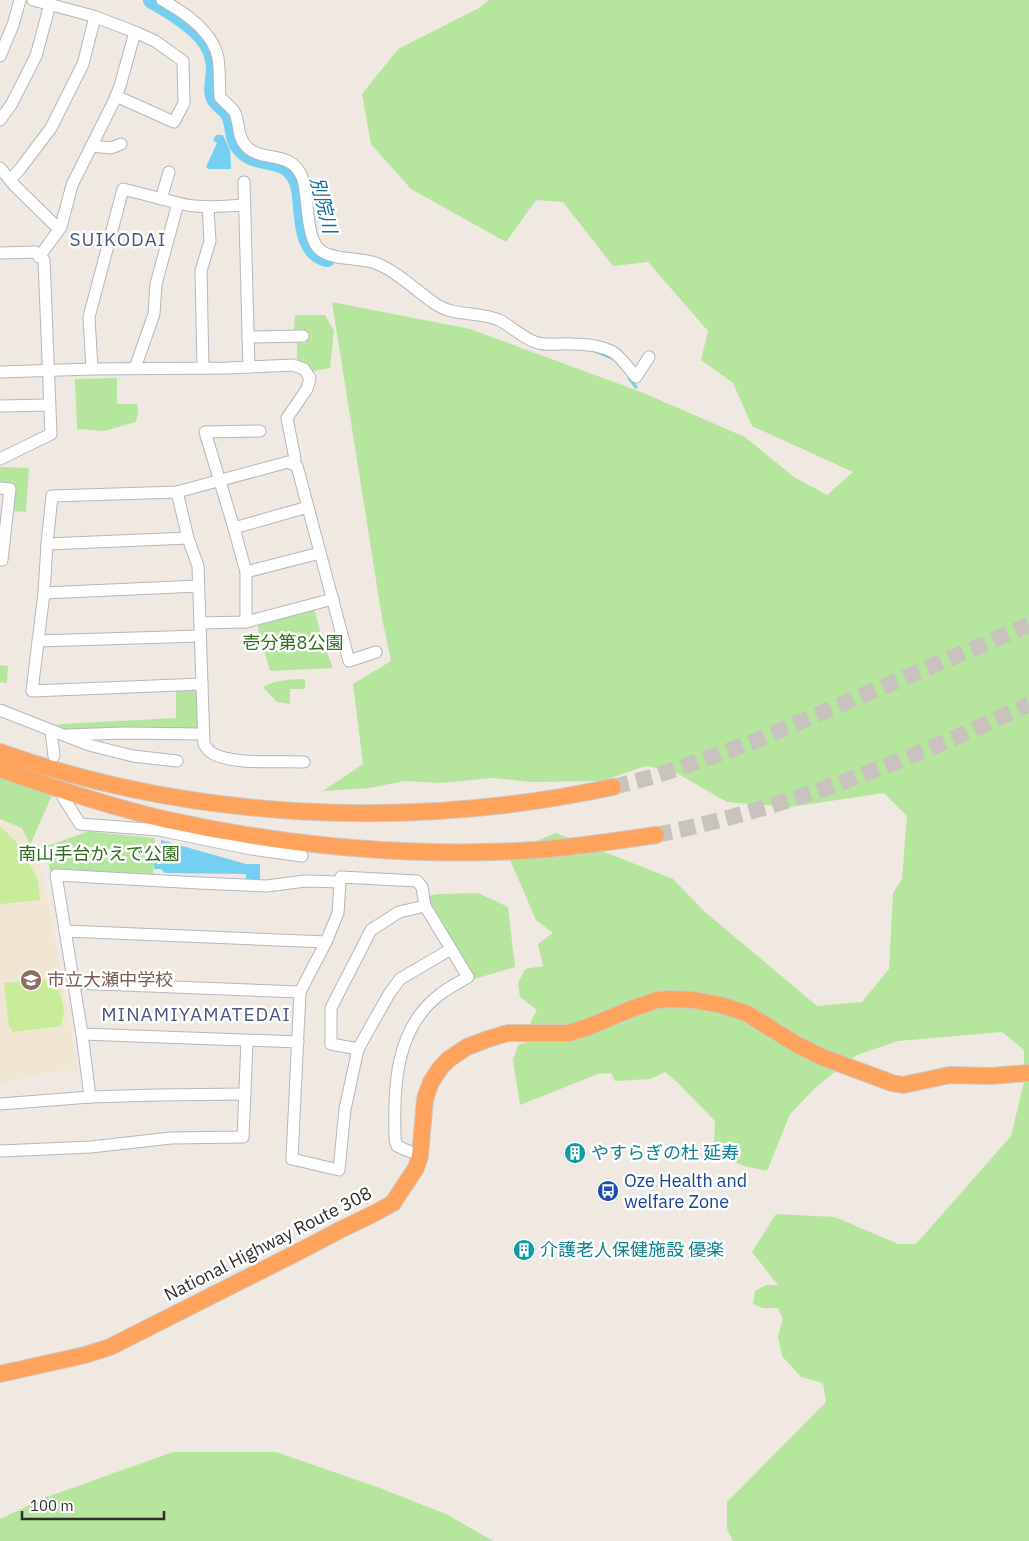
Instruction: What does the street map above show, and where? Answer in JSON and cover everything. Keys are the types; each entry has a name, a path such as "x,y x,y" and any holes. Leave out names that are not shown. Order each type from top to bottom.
{"highway":[{"path":"0,752 77,776 145,791 209,802 277,810 344,813 418,813 506,805 574,796 613,787"},
{"path":"0,770 93,800 162,819 231,832 341,848 402,852 536,850 656,835"},
{"name":"National Highway Route 308","path":"0,1374 86,1355 110,1346 393,1203 416,1168 420,1156 425,1099 431,1082 441,1067 457,1053 478,1042 508,1033 559,1034 578,1031 645,1003 668,999 694,1000 738,1010 759,1020 796,1044 822,1057 892,1083 903,1085 950,1075 990,1076 1029,1074"}],"street":[{"path":"2,48 13,26 20,0"},
{"path":"33,0 95,17 135,32 155,41 183,61 184,104 174,122 116,96"},
{"path":"162,0 197,24 215,46 218,59 220,97 235,112 237,128 242,142 248,149 258,154 281,158 297,169 302,178 310,230 319,249 326,253 377,264 398,275 448,311 483,315 500,320 525,337 538,343 599,347 612,352 636,377 649,357"},
{"path":"0,120 12,105 36,56 50,4"},
{"path":"10,180 51,128 83,64 95,17"},
{"path":"40,257 59,229 72,185 116,96 135,32"},
{"path":"91,146 112,148 121,144"},
{"path":"0,168 59,229"},
{"path":"161,199 169,172"},
{"path":"244,182 249,367"},
{"path":"92,368 89,317 124,189 185,205 208,207 244,205"},
{"path":"135,368 154,314 156,284 178,203"},
{"path":"203,368 201,271 210,241 208,207"},
{"path":"0,253 35,252 44,260 51,434 0,459"},
{"path":"248,337 303,336"},
{"path":"0,372 92,368 203,368 293,365 304,369 310,378 307,389 287,418 295,460 293,464"},
{"path":"0,406 49,405"},
{"path":"246,622 246,572 205,432 260,431"},
{"path":"202,684 32,691 44,593 52,496 177,492 288,462 293,464 297,466 349,661 376,652"},
{"path":"0,488 10,489 2,560 0,560"},
{"path":"177,492 188,538 198,566 204,744 210,752 220,757 237,760 304,762"},
{"path":"234,528 308,507"},
{"path":"47,544 188,538"},
{"path":"246,572 320,553"},
{"path":"44,593 198,586"},
{"path":"201,623 246,622 333,599"},
{"path":"38,641 200,636"},
{"path":"0,710 89,745 134,756 177,761"},
{"path":"57,733 203,734"},
{"path":"54,756 57,733"},
{"path":"63,797 80,824 159,830 251,849 302,856"},
{"path":"90,1097 82,1034 56,875 267,886 305,881 340,882"},
{"path":"420,1156 397,1146 395,1140 399,1060 412,1027 425,1010 439,995 468,977 425,906 422,887 418,881 341,877 338,913 326,942 300,992 292,1159 339,1170 344,1109 358,1049 389,994 400,979 451,949"},
{"path":"358,1049 331,1044 331,1008 371,930 399,912 425,906"},
{"path":"65,931 326,942"},
{"path":"74,983 300,992"},
{"path":"82,1034 298,1042"},
{"path":"0,1151 92,1147 171,1138 243,1137 247,1041"},
{"path":"0,1104 157,1094 245,1094"}],"shaded area":[{"name":"市立大瀬中学校","path":"0,819 22,828 41,867 78,1069 36,1074 0,1085"}],"green space":[{"path":"489,0 1029,0 1029,1541 733,1541 727,1529 727,1502 826,1402 823,1383 801,1377 782,1356 778,1336 783,1319 778,1308 763,1308 753,1304 755,1291 766,1285 778,1285 752,1252 776,1214 835,1217 898,1244 916,1244 1011,1136 1024,1082 1024,1050 1002,1032 898,1041 857,1055 817,1086 790,1114 767,1171 738,1163 726,1157 714,1146 715,1121 665,1072 650,1079 615,1081 611,1073 598,1074 520,1105 513,1060 518,1045 531,1041 551,1041 538,1027 530,1023 537,1010 520,997 518,983 525,969 543,966 538,944 553,933 536,920 507,853 556,833 673,879 704,911 817,1006 862,1002 889,969 893,893 902,879 907,816 884,793 790,807 727,802 673,771 646,766 602,781 531,782 493,778 440,783 404,781 370,788 323,791 363,764 353,684 391,661 382,618 332,302 470,329 641,392 745,437 794,477 827,495 853,472 752,426 733,383 701,360 708,331 648,262 613,266 563,202 536,200 506,242 411,189 371,144 362,94 398,49 479,8"},
{"path":"295,315 325,315 334,331 330,368 313,371 304,363 297,361 297,342 306,343 306,331 294,330"},
{"path":"117,378 117,404 137,404 136,422 104,431 77,429 75,379"},
{"path":"0,467 29,468 26,512 12,511 0,484"},
{"name":"壱分第8公園","path":"314,609 324,645 333,668 270,671 257,624"},
{"path":"0,665 8,666 7,683 0,682"},
{"path":"305,679 305,689 290,689 290,704 277,702 263,687 278,681"},
{"path":"176,690 194,690 198,694 200,725 197,730 65,730 55,725 176,718"},
{"path":"0,777 53,793 30,845 22,828 0,819"},
{"path":"0,826 22,848 38,881 40,900 0,904"},
{"name":"南山手台かえで公園","path":"92,830 93,832 155,838 153,877 51,873 44,847"},
{"path":"478,893 508,907 515,967 474,979 427,896"},
{"path":"57,979 64,1011 61,1026 13,1032 9,1026 4,983"},
{"path":"173,1452 276,1452 380,1488 448,1515 493,1541 0,1541 0,1519 47,1497"}],"water":[{"path":"216,135 223,135 230,150 231,169 208,169 206,167 217,143 213,140"},
{"path":"161,840 246,864 260,864 260,880 246,879 246,874 165,873 161,869 154,869 154,845 161,846"}],"waterway":[{"name":"別院川","path":"152,0 184,20 200,33 206,41 212,52 215,66 214,96 229,113 239,146 246,153 280,164 294,174 301,194 304,228 307,238 311,247 318,254 327,258"},
{"name":"別院川","path":"595,351 614,359"},
{"name":"別院川","path":"629,378 636,387"}],"tunnel":[{"path":"613,787 656,776 750,743 1029,625"},
{"path":"656,835 752,811 846,781 938,745 1029,704"}],"place":[{"name":"市立大瀬中学校","path":"31,980"},
{"name":"やすらぎの杜 延寿","path":"575,1153"},
{"name":"Oze Health and welfare Zone","path":"608,1191"},
{"name":"介護老人保健施設 優楽","path":"524,1250"}],"district":[{"name":"SUIKODAI","path":"118,239"},
{"name":"MINAMIYAMATEDAI","path":"196,1014"}]}
